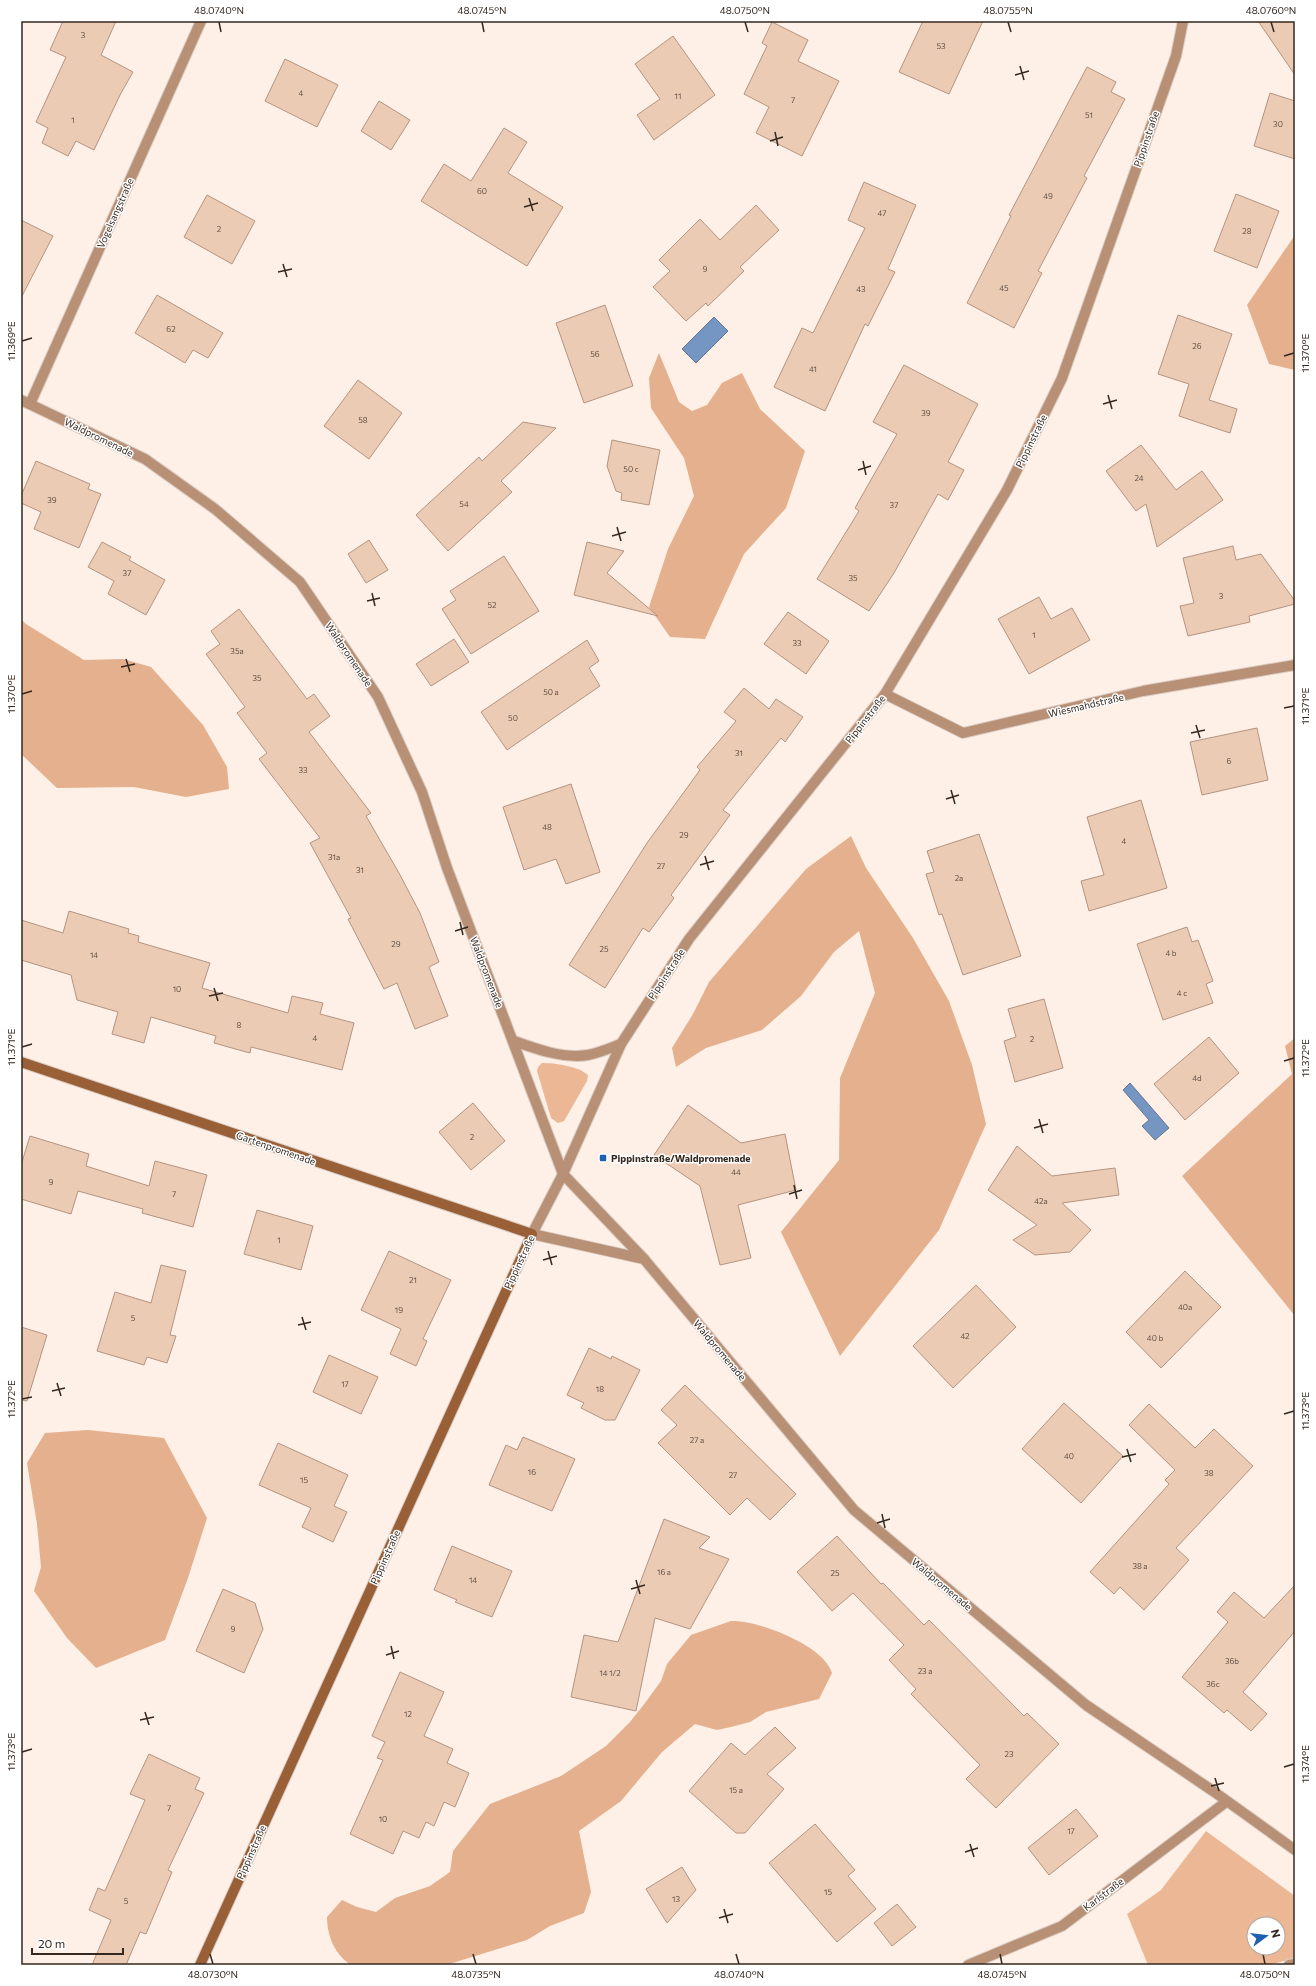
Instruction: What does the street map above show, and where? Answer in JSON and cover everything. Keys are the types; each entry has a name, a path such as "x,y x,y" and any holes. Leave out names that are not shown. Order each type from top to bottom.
{"street":[{"name":"Vogelsangstraße","path":"26,402 201,21"},
{"name":"Pippinstraße","path":"200,1965 532,1234 562,1174 621,1044 689,939 885,694 1007,490 1062,378 1176,56 1183,21"},
{"name":"Waldpromenade","path":"26,402 145,459 215,509 300,582 378,697 422,792 447,868 514,1041 562,1174 644,1259 854,1510 1086,1705 1295,1850"},
{"name":"Wiesmahdstraße","path":"885,694 964,733 1143,691 1295,665"},
{"path":"514,1041 539,1050 568,1055 588,1055 621,1044"},
{"name":"Gartenpromenade","path":"21,1062 532,1234"},
{"path":"532,1234 644,1259"},
{"name":"Karlstraße","path":"968,1965 1062,1926 1226,1802"},
{"path":"1289,1965 1295,1964"}],"shaded area":[{"path":"1295,235 1295,370 1269,364 1247,305"},
{"path":"659,353 679,402 692,411 707,405 722,383 742,373 760,409 805,451 786,508 744,554 705,639 670,637 649,607 668,549 694,496 684,458 651,408 649,378"},
{"path":"21,619 26,624 84,660 123,659 151,667 203,725 227,767 229,789 186,797 134,787 57,788 21,754"},
{"path":"851,836 866,868 913,938 949,1001 972,1065 986,1124 939,1230 840,1356 781,1232 839,1160 840,1078 875,993 859,931 834,952 801,996 762,1030 706,1048 676,1067 672,1048 693,1014 709,982 806,869"},
{"path":"1295,1038 1295,1316 1182,1176 1292,1074 1285,1046"},
{"path":"542,1063 560,1064 572,1067 588,1075 587,1081 564,1121 558,1123 551,1118 537,1071 538,1067"},
{"path":"88,1430 164,1438 207,1518 188,1578 165,1640 96,1668 67,1638 34,1591 41,1567 37,1524 27,1463 45,1433"},
{"path":"731,1621 757,1625 773,1630 789,1636 817,1653 832,1673 819,1699 766,1712 750,1722 717,1730 695,1724 662,1752 621,1801 579,1831 591,1892 584,1913 550,1926 527,1940 446,1965 351,1965 340,1956 330,1938 327,1917 342,1900 357,1907 376,1912 395,1898 430,1886 450,1872 453,1851 490,1804 561,1776 606,1746 630,1722 645,1703 661,1681 667,1664 691,1635"},
{"path":"1206,1831 1295,1896 1295,1958 1269,1965 1148,1965 1127,1914 1161,1890"}],"water":[{"path":"714,317 728,331 696,363 682,349"},
{"path":"1130,1083 1169,1128 1155,1140 1142,1126 1149,1120 1123,1090"}],"building":[{"path":"63,21 116,21 101,55 133,72 120,95 94,150 76,141 68,156 42,143 48,128 36,122 66,57 50,50"},
{"path":"923,21 983,21 949,94 899,72"},
{"path":"1258,21 1295,21 1295,75"},
{"path":"772,22 808,40 798,61 839,81 802,156 756,133 769,107 744,94 767,46 762,43"},
{"path":"673,36 715,95 654,140 637,115 660,99 635,64"},
{"path":"285,59 338,85 317,127 265,101"},
{"path":"1087,67 1116,82 1111,92 1125,99 1084,176 1087,178 1038,271 1042,273 1014,328 967,303 1011,216 1009,215"},
{"path":"1270,93 1295,101 1295,159 1254,146"},
{"path":"379,101 410,120 391,150 361,131"},
{"path":"504,128 527,142 508,173 563,207 527,266 421,201 444,164 471,181"},
{"path":"864,182 916,205 888,269 895,272 868,326 865,324 825,411 774,387 802,328 813,333 865,228 848,220"},
{"path":"1236,194 1279,211 1257,268 1214,251"},
{"path":"207,195 255,221 232,264 184,237"},
{"path":"756,205 779,230 740,267 744,271 708,306 706,303 686,321 653,287 670,271 659,260 700,219 720,240"},
{"path":"21,220 53,236 21,298"},
{"path":"157,295 223,333 208,358 193,350 185,363 135,333"},
{"path":"605,305 633,386 584,403 556,323"},
{"path":"1178,315 1232,334 1209,400 1237,409 1230,433 1179,416 1189,384 1158,374"},
{"path":"904,365 978,404 948,462 964,470 948,500 938,494 894,573 869,611 817,579 859,511 855,508 897,434 873,422"},
{"path":"358,380 402,413 369,459 324,426"},
{"path":"523,422 556,428 501,481 512,492 448,551 416,515 479,457 482,461"},
{"path":"612,440 660,450 649,505 621,500 622,493 616,491 607,466"},
{"path":"1141,445 1176,490 1202,471 1223,500 1157,547 1146,504 1136,511 1106,471"},
{"path":"36,461 90,484 88,489 101,494 79,548 34,529 41,512 21,503 21,496"},
{"path":"369,540 388,570 366,583 348,554"},
{"path":"102,542 131,557 129,560 165,580 146,615 108,594 114,581 88,567"},
{"path":"587,542 624,551 607,573 658,616 574,595"},
{"path":"1233,546 1236,560 1261,554 1295,601 1295,604 1249,616 1250,622 1188,636 1180,606 1194,603 1183,558"},
{"path":"504,556 539,611 471,654 442,609 456,600 450,591"},
{"path":"1039,597 1051,619 1072,608 1090,640 1029,674 998,619"},
{"path":"239,609 307,699 314,694 330,716 309,732 371,813 366,816 420,913 439,962 429,967 448,1016 415,1029 397,983 384,989 348,919 351,918 310,843 320,838 259,759 267,753 237,713 245,707 206,654 220,644 211,631"},
{"path":"788,612 829,641 806,674 764,644"},
{"path":"454,639 469,662 431,686 416,664"},
{"path":"587,640 599,661 589,668 600,686 507,750 481,712"},
{"path":"744,688 769,709 776,699 803,717 785,742 781,738 723,810 730,815 671,895 674,898 649,932 643,928 605,988 569,965 647,843 700,770 697,767 736,721 724,712"},
{"path":"1257,728 1268,780 1202,795 1190,742"},
{"path":"571,784 600,872 566,884 556,859 524,870 503,807"},
{"path":"1141,800 1167,888 1089,911 1081,881 1104,875 1087,817"},
{"path":"979,834 1021,956 963,975 942,914 939,915 926,874 934,872 927,851"},
{"path":"69,911 129,929 128,933 139,936 138,942 210,963 202,988 288,1013 292,996 323,1003 320,1014 354,1023 342,1070 251,1047 250,1053 214,1043 216,1036 151,1017 144,1043 112,1034 118,1012 77,1000 71,975 21,960 21,920 63,933"},
{"path":"1187,927 1192,942 1198,940 1213,981 1206,984 1213,1003 1163,1020 1137,944"},
{"path":"1044,999 1063,1068 1015,1082 1004,1041 1016,1037 1008,1009"},
{"path":"1209,1037 1239,1073 1185,1120 1154,1084"},
{"path":"473,1103 505,1141 471,1170 439,1132"},
{"path":"688,1105 741,1143 785,1134 796,1190 738,1205 751,1258 720,1265 700,1186 654,1155"},
{"path":"30,1136 89,1154 86,1166 149,1186 155,1161 207,1175 193,1227 142,1213 143,1209 78,1191 71,1214 21,1199 21,1165"},
{"path":"1017,1146 1052,1176 1115,1168 1119,1195 1062,1203 1091,1230 1070,1252 1035,1255 1013,1240 1037,1225 988,1190"},
{"path":"257,1210 313,1226 301,1270 244,1254"},
{"path":"389,1251 451,1280 423,1339 427,1341 416,1366 390,1354 401,1329 361,1310"},
{"path":"161,1265 186,1271 170,1335 176,1336 167,1363 147,1357 144,1365 97,1351 115,1292 151,1303"},
{"path":"1185,1271 1221,1307 1161,1368 1126,1332"},
{"path":"976,1285 1016,1327 953,1388 913,1346"},
{"path":"21,1327 47,1335 27,1401 21,1400"},
{"path":"589,1348 611,1359 612,1356 640,1370 615,1420 605,1420 581,1408 584,1403 567,1395"},
{"path":"329,1355 378,1377 361,1414 313,1392"},
{"path":"685,1385 796,1494 770,1520 747,1498 730,1515 658,1443 677,1425 661,1410"},
{"path":"1064,1403 1123,1456 1081,1503 1022,1449"},
{"path":"1149,1404 1195,1448 1214,1429 1253,1466 1176,1548 1189,1560 1144,1610 1120,1587 1114,1594 1090,1572 1169,1484 1165,1480 1175,1470 1129,1425"},
{"path":"523,1437 575,1459 552,1511 489,1485 506,1445 517,1450"},
{"path":"278,1443 348,1475 334,1506 347,1512 333,1542 302,1527 311,1508 259,1485"},
{"path":"664,1519 710,1537 699,1548 729,1559 690,1629 655,1618 636,1711 571,1697 584,1635 618,1642"},
{"path":"837,1536 881,1584 883,1583 924,1625 929,1620 1024,1716 1027,1713 1059,1744 996,1808 966,1779 980,1765 911,1694 916,1689 889,1660 904,1645 853,1593 832,1611 797,1572"},
{"path":"452,1546 512,1571 492,1617 455,1602 457,1600 434,1590"},
{"path":"1295,1585 1295,1631 1243,1692 1267,1714 1251,1731 1227,1710 1224,1713 1182,1677 1228,1622 1217,1612 1234,1592 1264,1618"},
{"path":"223,1589 255,1603 263,1629 244,1673 196,1651"},
{"path":"400,1672 444,1692 424,1736 453,1749 447,1763 469,1773 455,1807 444,1802 434,1826 426,1822 419,1838 403,1831 393,1854 350,1834 383,1760 377,1758 385,1742 372,1736"},
{"path":"775,1727 796,1748 767,1774 784,1789 745,1833 736,1833 689,1791 731,1743 745,1755"},
{"path":"149,1754 200,1778 195,1789 204,1793 168,1870 172,1872 146,1934 140,1932 126,1965 92,1965 111,1920 89,1910 98,1888 105,1891 145,1800 130,1794"},
{"path":"1076,1809 1098,1836 1049,1875 1028,1848"},
{"path":"815,1824 855,1870 848,1876 876,1909 837,1942 769,1863"},
{"path":"682,1867 696,1890 667,1923 646,1889"},
{"path":"897,1904 916,1927 892,1946 874,1923"}],"place":[{"name":"Pippinstraße/Waldpromenade","path":"603,1158"}]}
